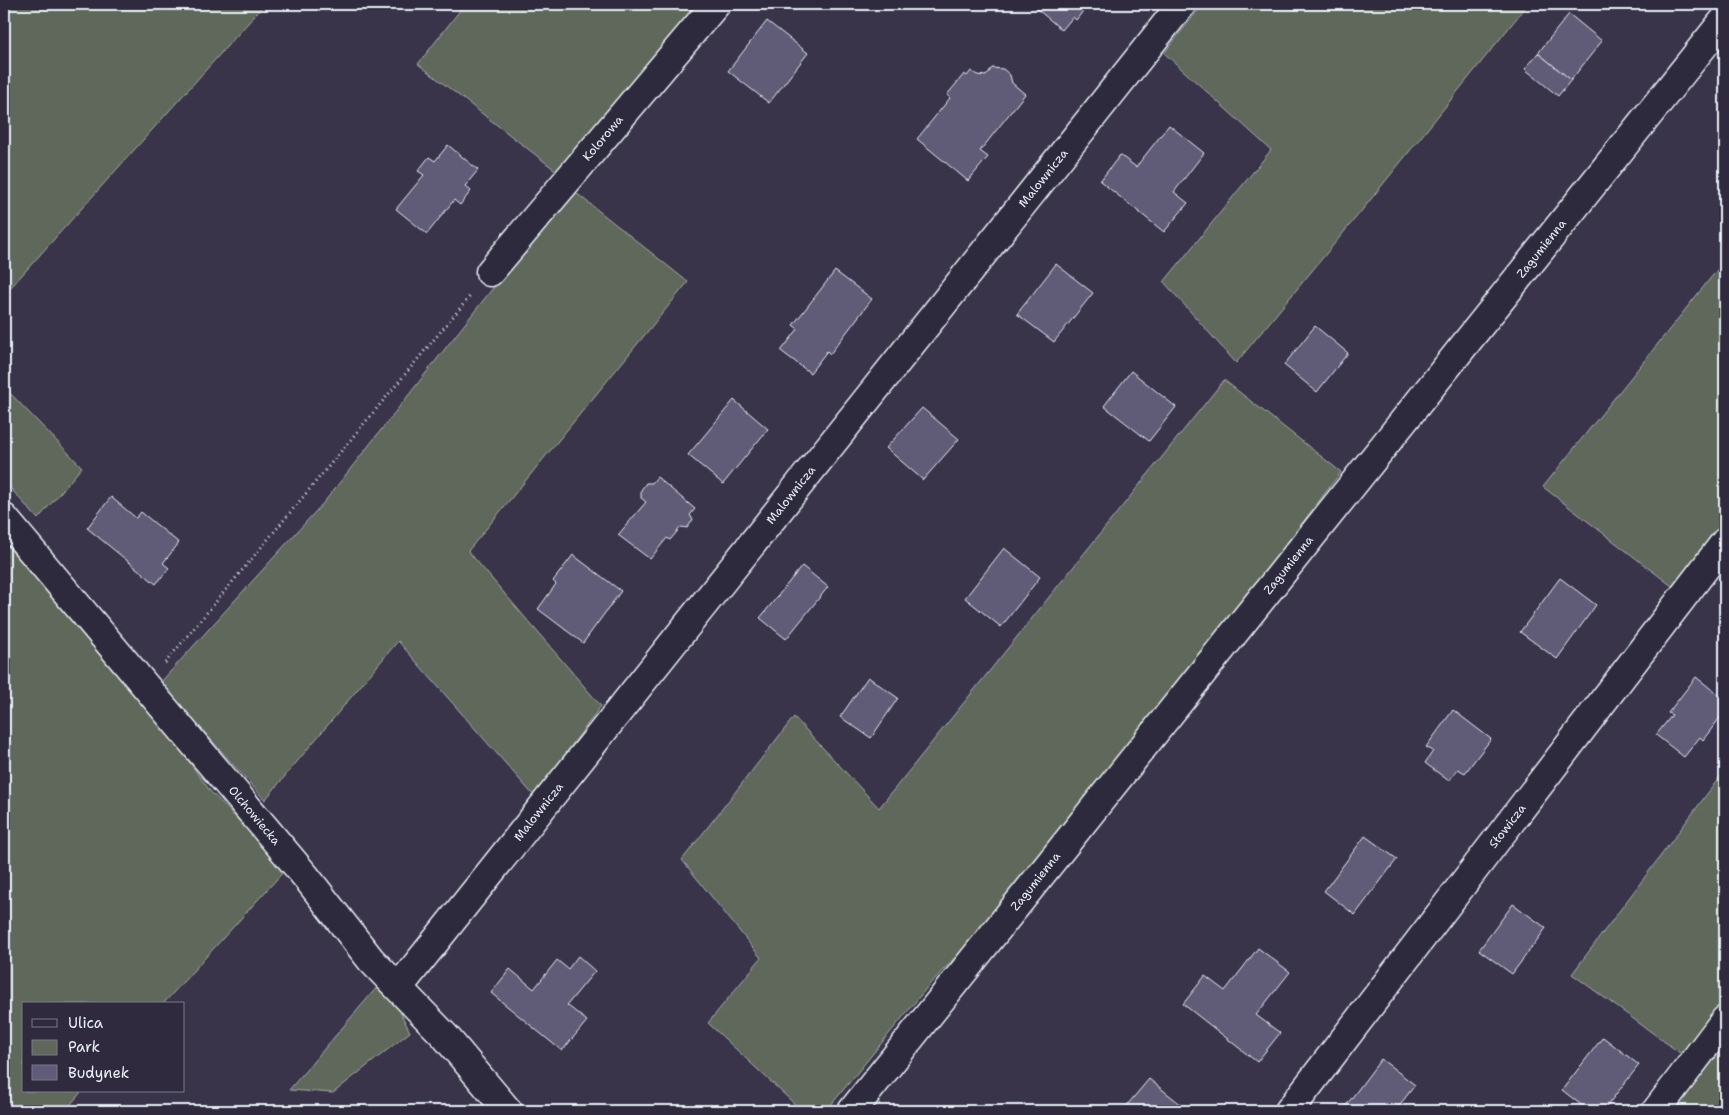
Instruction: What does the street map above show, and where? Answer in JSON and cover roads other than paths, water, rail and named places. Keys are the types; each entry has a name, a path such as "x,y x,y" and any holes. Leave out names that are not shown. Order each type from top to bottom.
{"street":[{"name":"Kolorowa","path":"494,268 716,4"},
{"name":"Malownicza","path":"399,987 1182,4"},
{"name":"Zagumienna","path":"852,1111 1725,18"},
{"name":"Olchowiecka","path":"4,518 147,685 307,878 371,960 399,987 508,1111"},
{"name":"Słowicza","path":"1289,1111 1725,542"},
{"path":"1656,1111 1725,1020"}]}
